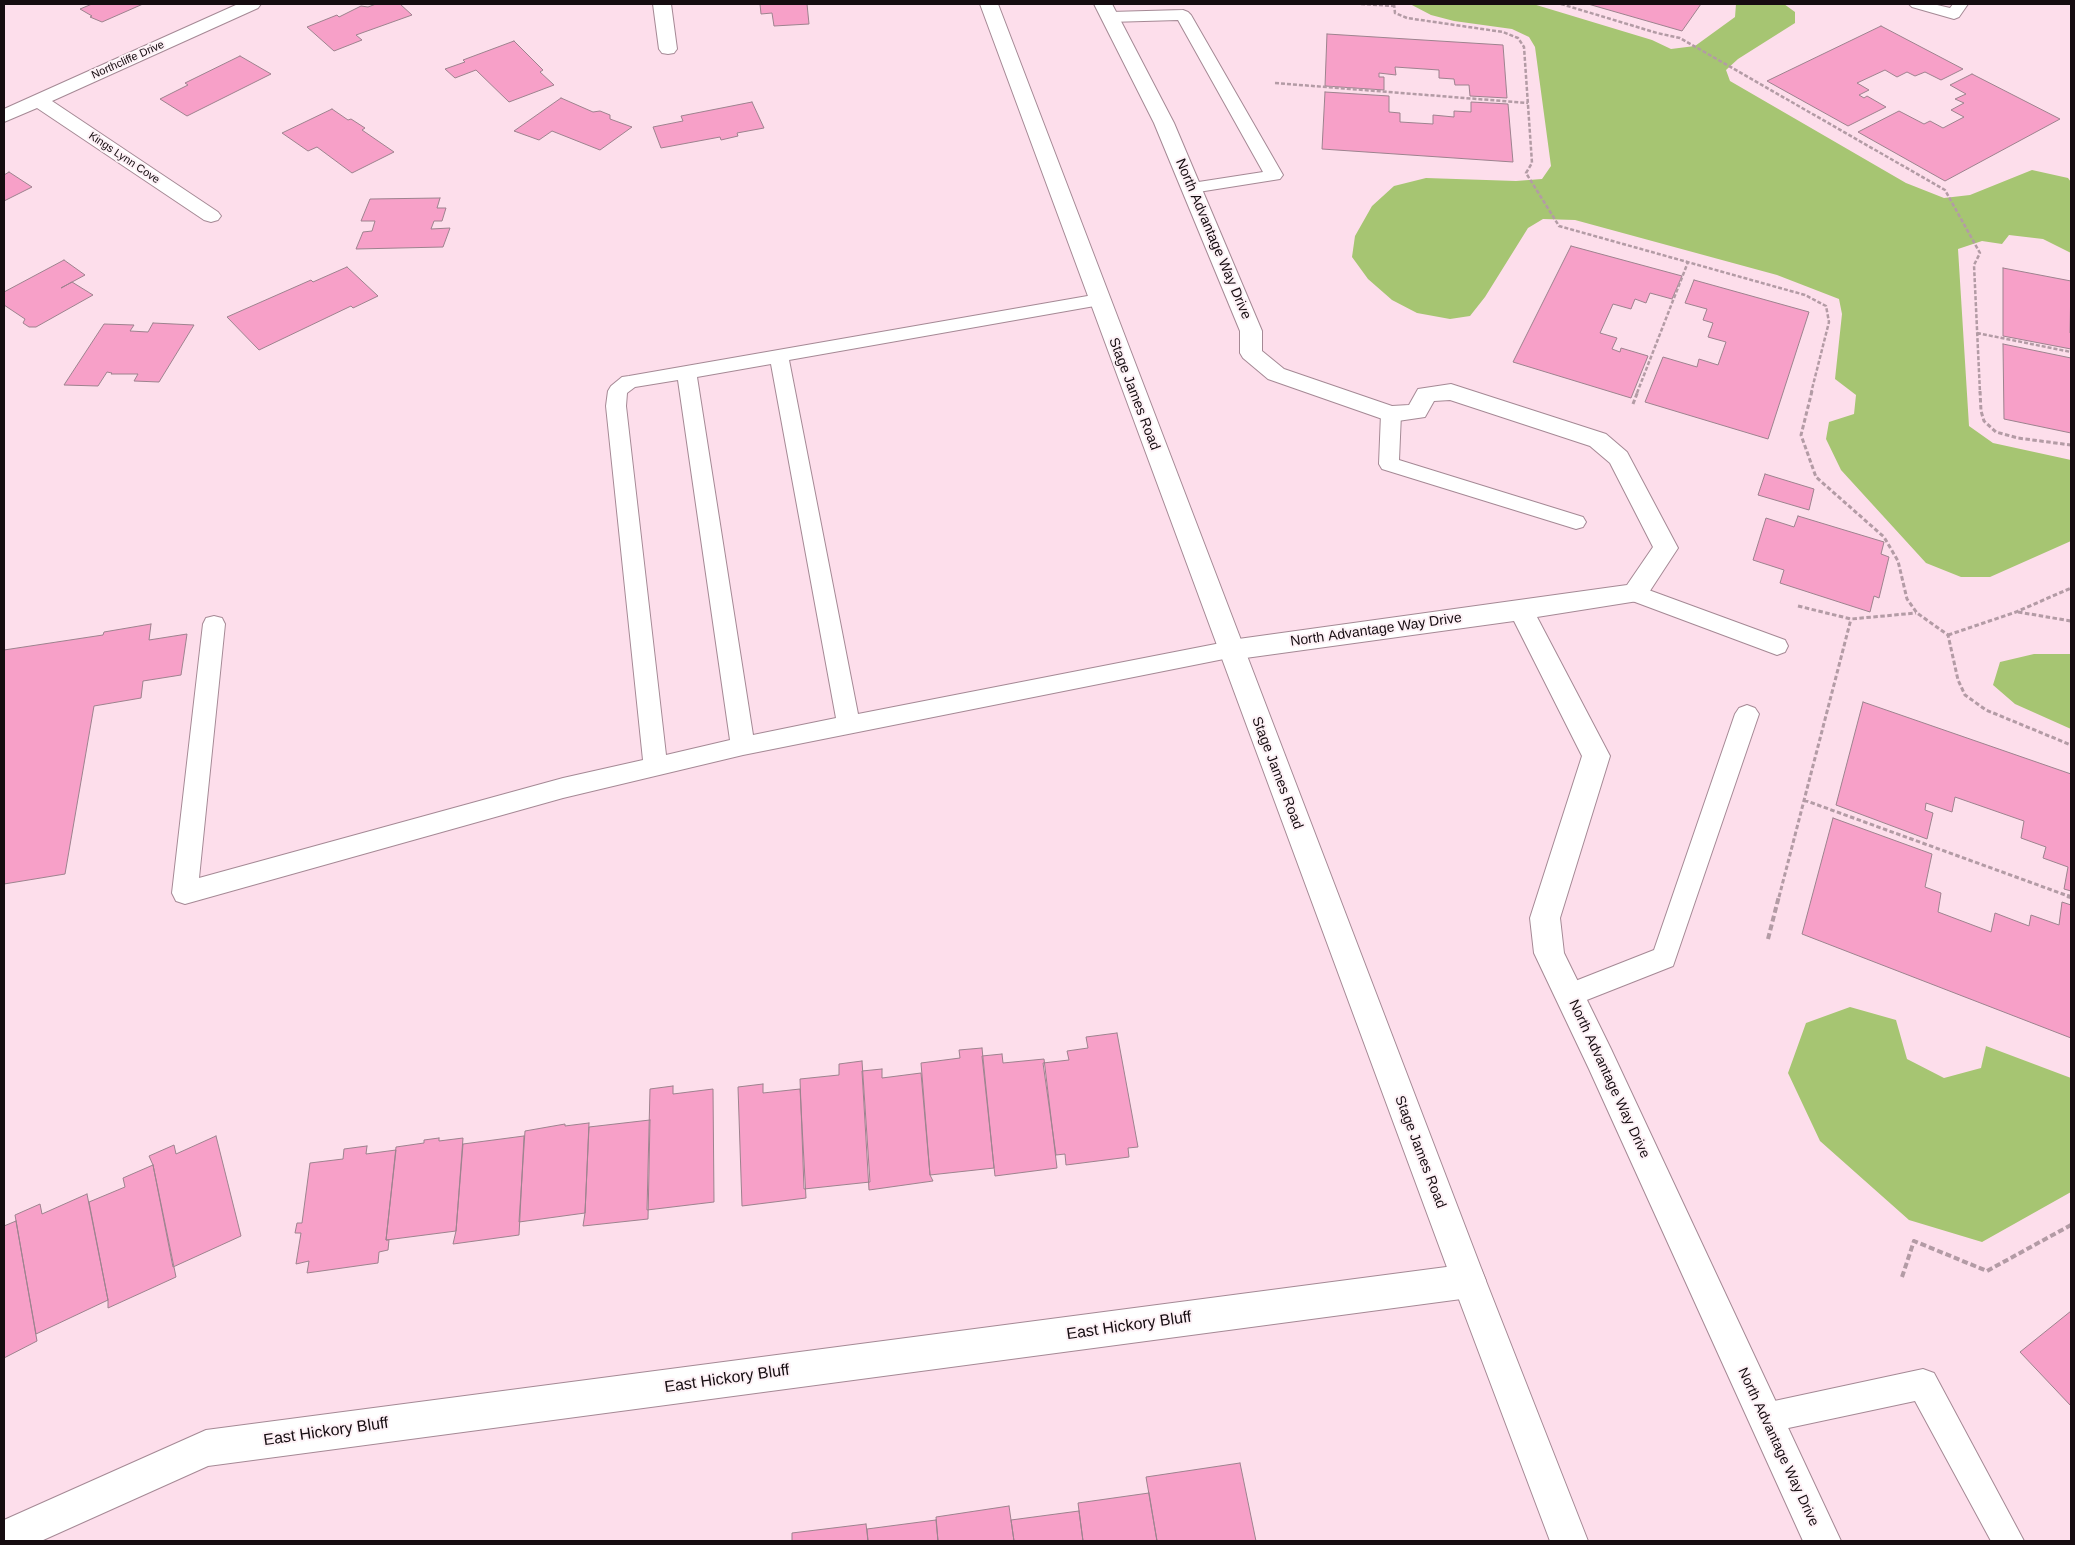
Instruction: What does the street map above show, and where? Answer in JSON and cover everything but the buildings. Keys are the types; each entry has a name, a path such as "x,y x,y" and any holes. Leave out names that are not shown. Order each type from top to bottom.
{"street":[{"name":"Northcliffe Drive","path":"4,116 252,4"},
{"path":"662,4 668,49"},
{"name":"Stage James Road","path":"989,4 1469,1281 1569,1541"},
{"name":"North Advantage Way Drive","path":"1107,10 1164,123 1192,188 1251,331 1251,353 1276,374 1390,414 1417,412 1426,394 1450,392 1598,440 1619,458 1666,548 1634,592 1521,610 1231,650"},
{"name":"Kings Lynn Cove","path":"38,100 211,216"},
{"name":"North Advantage Way Drive","path":"1521,610 1596,756 1545,918 1549,953 1822,1541"},
{"name":"East Hickory Bluff","path":"4,1539 206,1448 1469,1281"}],"lane":[{"path":"1917,4 1954,14 1960,4"},
{"path":"1107,10 1183,15 1274,175 1192,188"},
{"path":"655,766 616,406 618,391 629,382 1099,300"},
{"path":"778,356 849,725"},
{"path":"687,372 743,746"},
{"path":"1390,414 1388,464 1576,522"},
{"path":"1634,592 1777,646"},
{"path":"214,624 185,893 563,788 655,766 743,746 1231,650"},
{"path":"1569,995 1664,958 1747,714"},
{"path":"1765,1418 1923,1384 2008,1541"}],"path":[{"path":"1361,4 1394,5 1395,13 1407,18 1504,32 1518,38 1524,47 1532,163 1526,174 1559,226 1805,295 1826,306 1829,322 1801,435 1816,477 1884,537 1898,561 1907,599 1917,613 1948,635 1958,680 1965,695 1986,710 2071,745"},
{"path":"1561,4 1680,38 1946,190 1980,253 1974,265 1981,411 1984,421 1996,432 2018,438 2071,445"},
{"path":"1275,83 1528,102"},
{"path":"1633,404 1688,262"},
{"path":"1977,334 2071,352"},
{"path":"1948,635 2016,612 2071,588"},
{"path":"1798,606 1851,618 1917,613"},
{"path":"2016,612 2071,621"},
{"path":"1768,940 1851,618"},
{"path":"1804,800 2071,896"},
{"path":"1902,1277 1914,1241 1987,1271 2071,1225"}],"shaded area":[{"path":"1410,4 1533,4 1652,40 1671,49 1695,46 1735,17 1736,4 1784,4 1795,12 1795,23 1738,59 1726,70 1730,81 1906,183 1944,198 1970,195 2032,170 2068,178 2071,182 2071,253 2043,239 2009,235 2002,244 1982,241 1958,249 1969,426 1993,443 2071,460 2071,541 1990,577 1961,577 1926,563 1841,470 1826,439 1829,422 1854,414 1856,395 1835,379 1842,314 1839,299 1777,275 1575,220 1543,219 1528,228 1485,297 1470,316 1450,319 1417,313 1392,300 1368,279 1352,257 1355,236 1372,206 1394,186 1426,178 1516,181 1542,179 1551,166 1535,47 1529,37 1512,29 1454,21 1431,15"},
{"path":"2034,654 2071,654 2071,729 2015,704 1993,685 2000,662"},
{"path":"1850,1007 1896,1020 1907,1059 1944,1078 1981,1068 1986,1046 2071,1078 2071,1192 1982,1242 1909,1220 1820,1141 1788,1073 1806,1023"}]}
